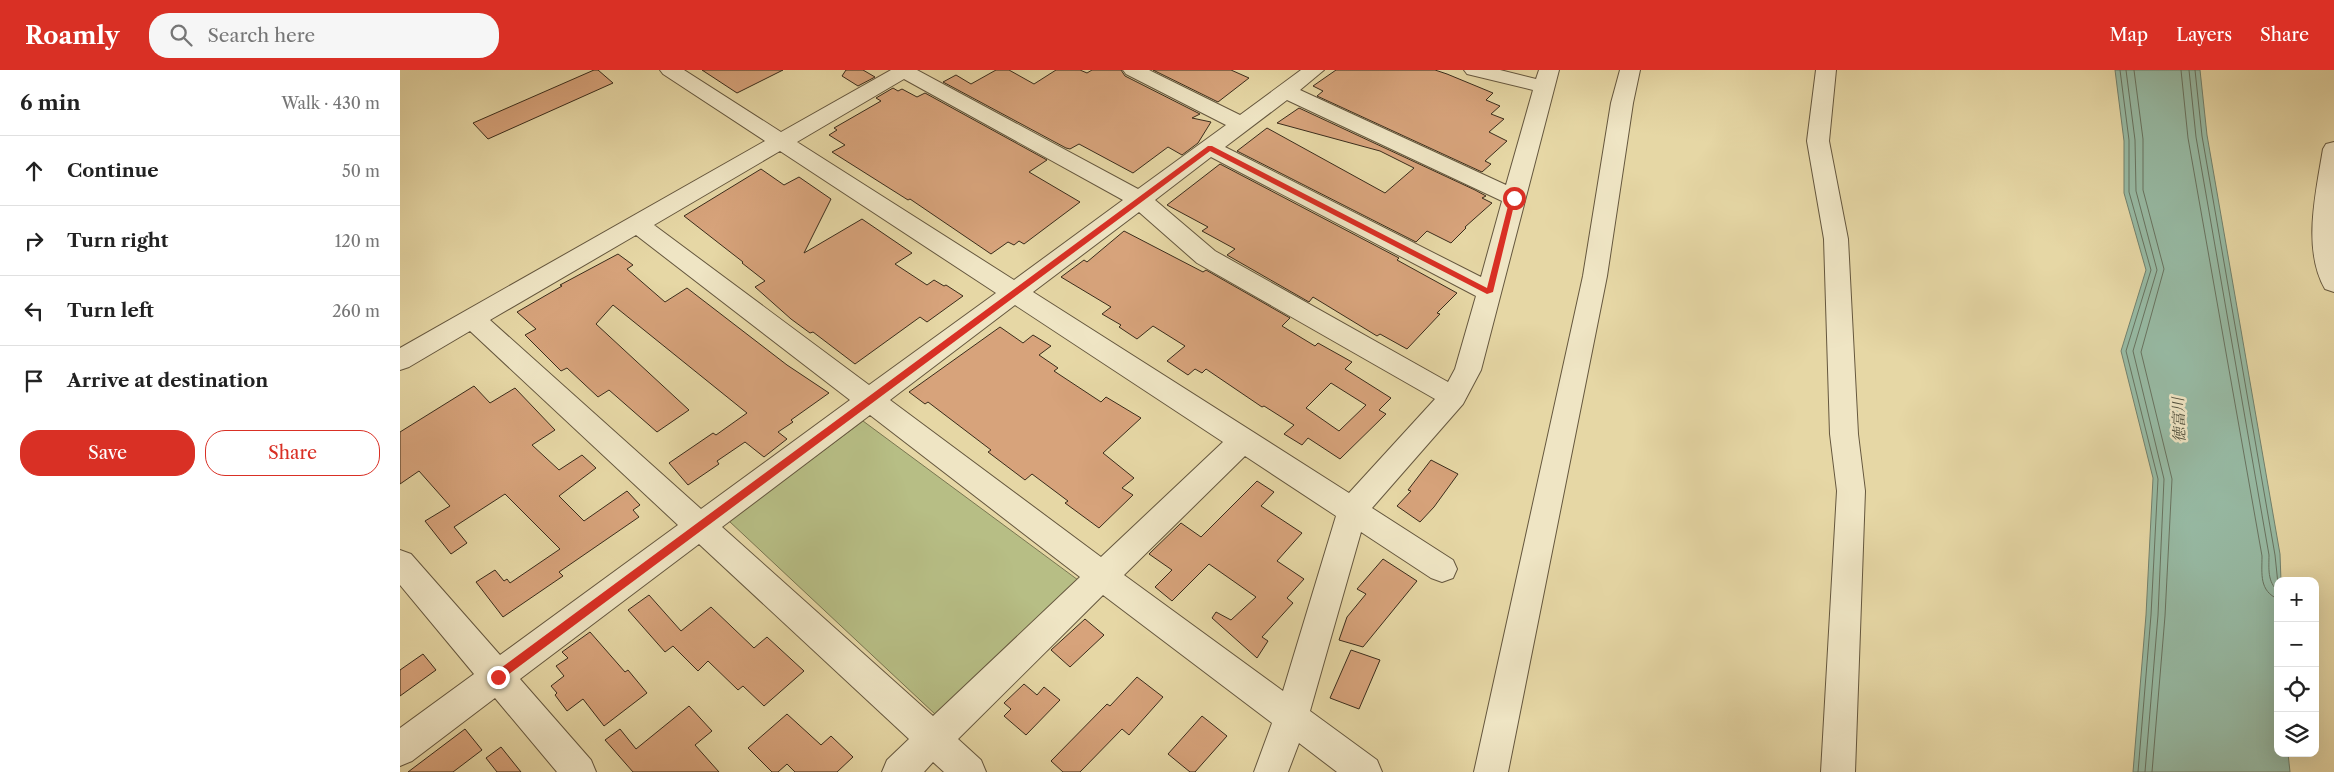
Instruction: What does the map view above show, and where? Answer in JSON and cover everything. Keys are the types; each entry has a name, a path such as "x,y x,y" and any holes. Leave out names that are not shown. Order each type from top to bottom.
{"street":[{"path":"670,70 780,143 1244,439 1442,568"},
{"path":"1133,70 1241,124"},
{"path":"400,748 701,527 1314,70"},
{"path":"1271,772 1292,716 1353,509 1453,397 1468,370 1547,79 1474,70"},
{"path":"1490,772 1595,276 1622,103 1630,70"},
{"path":"1826,70 1818,141 1836,239 1844,434 1852,491 1838,772"},
{"path":"400,360 905,71 1140,200 1206,257 1453,397"},
{"path":"1285,91 1514,198"},
{"path":"1210,148 1489,292"},
{"path":"2334,149 2324,216 2325,248 2334,283"},
{"path":"638,224 1102,576 1365,772"},
{"path":"473,319 969,772"},
{"path":"899,772 1244,439"},
{"path":"400,563 579,772"}],"green space":[{"path":"863,421 1078,580 936,715 729,521"}],"water":[{"name":"徳富川","path":"2115,70 2200,70 2207,135 2280,554 2281,577 2274,577 2274,757 2288,757 2290,772 2133,772 2146,615 2153,478 2121,351 2146,270 2124,193 2124,141"}],"building":[{"path":"594,70 598,70 613,83 488,139 473,123"},
{"path":"702,70 783,70 737,93"},
{"path":"846,70 863,70 875,77 858,86 842,76"},
{"path":"996,70 1009,70 1034,84 1056,70 1080,70 1087,73 1092,70 1121,70 1125,76 1200,114 1192,118 1211,122 1198,143 1182,155 1168,147 1133,173 1079,144 1070,149 1066,148 943,82 956,75 971,84"},
{"path":"1153,70 1231,70 1249,78 1218,102"},
{"path":"1336,70 1435,70 1493,93 1486,100 1500,106 1491,114 1504,119 1489,132 1507,141 1485,161 1491,164 1482,172 1317,96 1323,91 1313,86"},
{"path":"893,88 898,91 902,89 917,97 925,93 1047,160 1029,172 1080,202 1024,244 1019,241 1014,245 1008,242 991,254 910,199 908,200 832,152 845,145 829,135 837,130 834,128 881,101 876,98"},
{"path":"1299,108 1475,190 1486,196 1482,198 1492,203 1465,227 1451,243 1427,231 1416,242 1237,151 1267,128 1385,193 1414,168 1380,151 1277,123"},
{"path":"1220,164 1399,258 1397,260 1457,293 1437,313 1440,314 1407,349 1380,334 1377,336 1313,297 1309,302 1227,255 1235,249 1202,231 1208,227 1167,205"},
{"path":"761,169 784,185 799,177 831,199 804,253 862,219 912,253 895,264 927,285 934,280 963,296 927,322 920,317 855,364 813,332 810,333 791,319 755,287 765,281 684,216"},
{"path":"1124,231 1203,272 1206,270 1290,318 1282,326 1315,346 1318,343 1352,362 1345,369 1391,398 1379,410 1386,414 1340,459 1308,438 1302,445 1284,434 1294,425 1264,406 1262,407 1206,369 1202,373 1195,369 1188,375 1167,361 1185,346 1153,326 1137,339 1119,327 1121,325 1102,314 1111,307 1061,277 1084,260 1087,262","holes":["1331,383 1366,405 1339,431 1306,408"]},
{"path":"618,254 633,265 627,269 665,302 687,288 787,365 829,393 791,420 793,422 778,432 787,439 764,457 745,442 717,461 719,464 688,485 669,463 713,433 716,435 747,413 613,305 596,324 689,410 657,432 609,390 598,397 567,368 561,371 525,335 536,329 517,312 562,286 560,285"},
{"path":"1000,327 1023,343 1033,335 1051,346 1039,355 1058,368 1054,371 1101,402 1106,397 1141,418 1103,453 1134,478 1122,488 1133,495 1099,528 1065,503 1068,501 1032,474 1025,480 988,452 991,450 928,402 925,404 909,392"},
{"path":"474,386 490,403 515,388 555,430 532,445 559,470 582,455 596,468 559,496 584,521 627,491 640,505 633,510 639,517 559,572 563,576 503,617 476,582 495,570 504,581 507,579 510,583 560,549 505,494 454,527 467,543 451,554 425,521 450,506 419,471 400,484 400,432"},
{"path":"1431,460 1458,474 1434,507 1420,522 1397,506 1411,491 1408,490"},
{"path":"1257,481 1274,492 1261,506 1302,533 1277,561 1304,579 1287,598 1293,603 1262,637 1268,641 1257,658 1212,618 1216,612 1231,620 1256,597 1209,564 1172,601 1155,587 1172,570 1149,554 1181,523 1201,537"},
{"path":"1383,559 1417,581 1363,647 1339,640 1347,617 1366,594 1357,589"},
{"path":"649,595 681,631 711,607 754,648 767,637 804,671 764,706 743,686 738,690 708,661 698,671 673,646 665,652 628,610"},
{"path":"1085,619 1104,635 1070,667 1051,650"},
{"path":"590,632 625,672 628,670 647,693 604,726 583,699 567,711 551,686 564,676 556,666 568,658 562,652"},
{"path":"1351,650 1380,660 1359,709 1330,698"},
{"path":"423,654 436,670 400,696 400,670"},
{"path":"1137,677 1163,697 1129,735 1122,729 1080,772 1063,772 1051,761 1107,704 1110,706"},
{"path":"1024,684 1037,695 1044,687 1060,700 1026,735 1004,716 1011,709 1004,703"},
{"path":"689,706 712,731 695,745 719,772 633,772 605,740 620,729 636,749"},
{"path":"787,714 821,745 831,736 853,757 837,772 795,772 787,764 778,772 772,772 748,748"},
{"path":"1202,716 1227,736 1195,772 1190,772 1168,754"},
{"path":"465,729 482,750 453,772 408,772"},
{"path":"501,747 521,772 497,772 486,758"}],"route":[{"path":"498,677 1210,148 1489,292 1514,198"}]}
